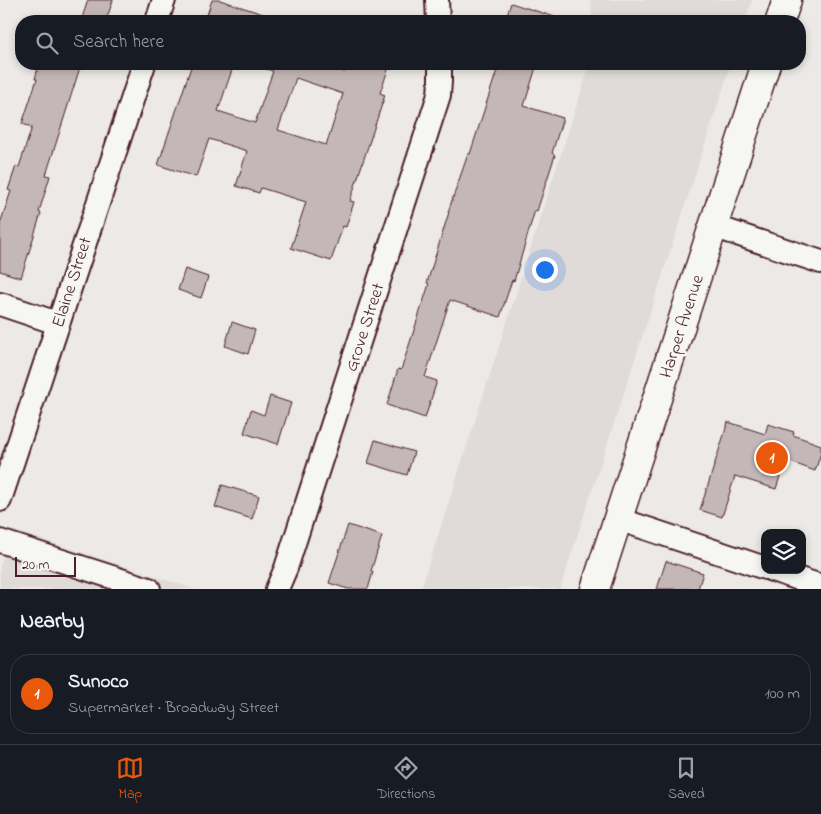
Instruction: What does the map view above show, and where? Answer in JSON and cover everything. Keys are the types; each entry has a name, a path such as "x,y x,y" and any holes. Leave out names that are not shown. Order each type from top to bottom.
{"main road":[{"path":"782,15 787,0"},
{"name":"Harper Avenue","path":"595,589 764,70"}],"street":[{"path":"159,15 164,0"},
{"path":"437,0 438,15"},
{"name":"Elaine Street","path":"0,500 142,70"},
{"name":"Grove Street","path":"277,589 286,568 436,101 440,70"},
{"path":"713,226 821,262"},
{"path":"0,304 57,323"},
{"path":"618,519 761,567"},
{"path":"0,541 149,589"},
{"path":"784,574 821,586"}],"shaded area":[{"path":"591,0 752,0 747,15 592,15"},
{"path":"588,70 729,70 560,589 421,589"},
{"path":"12,530 194,589 0,589 0,567"}],"building":[{"path":"88,0 113,0 108,15 83,15"},
{"path":"212,0 220,0 266,15 207,15"},
{"path":"511,3 549,15 507,15"},
{"path":"37,70 79,70 46,175 50,176 21,278 0,271 0,224 11,191 8,190 16,166 19,167 32,127 22,124 37,79 35,79"},
{"path":"190,70 232,70 218,111 255,123 273,71 270,70 338,70 345,72 346,70 388,70 380,93 385,95 350,201 354,202 346,227 343,226 331,261 291,248 306,202 261,188 259,193 236,186 247,151 209,139 196,177 158,165","holes":["296,78 343,94 326,145 278,130"]},
{"path":"497,70 535,70 524,106 563,118 552,153 555,155 537,211 535,210 514,281 512,280 500,317 450,300 425,377 437,381 425,418 387,405 398,369 401,370 429,284 427,283 448,212 468,154 470,154"},
{"path":"185,269 208,277 201,298 178,290"},
{"path":"232,322 255,330 248,354 225,346"},
{"path":"270,396 291,403 278,444 244,433 251,410 264,415"},
{"path":"728,422 765,434 768,424 794,432 793,435 821,445 821,453 815,471 785,460 776,489 735,476 722,517 700,510"},
{"path":"375,440 414,452 407,475 368,463"},
{"path":"222,485 259,496 252,519 215,507"},
{"path":"348,525 382,536 371,571 373,572 368,589 348,589 329,583"},
{"path":"666,561 703,573 698,589 657,589"}],"place":[{"name":"Sunoco","path":"772,458"}]}
